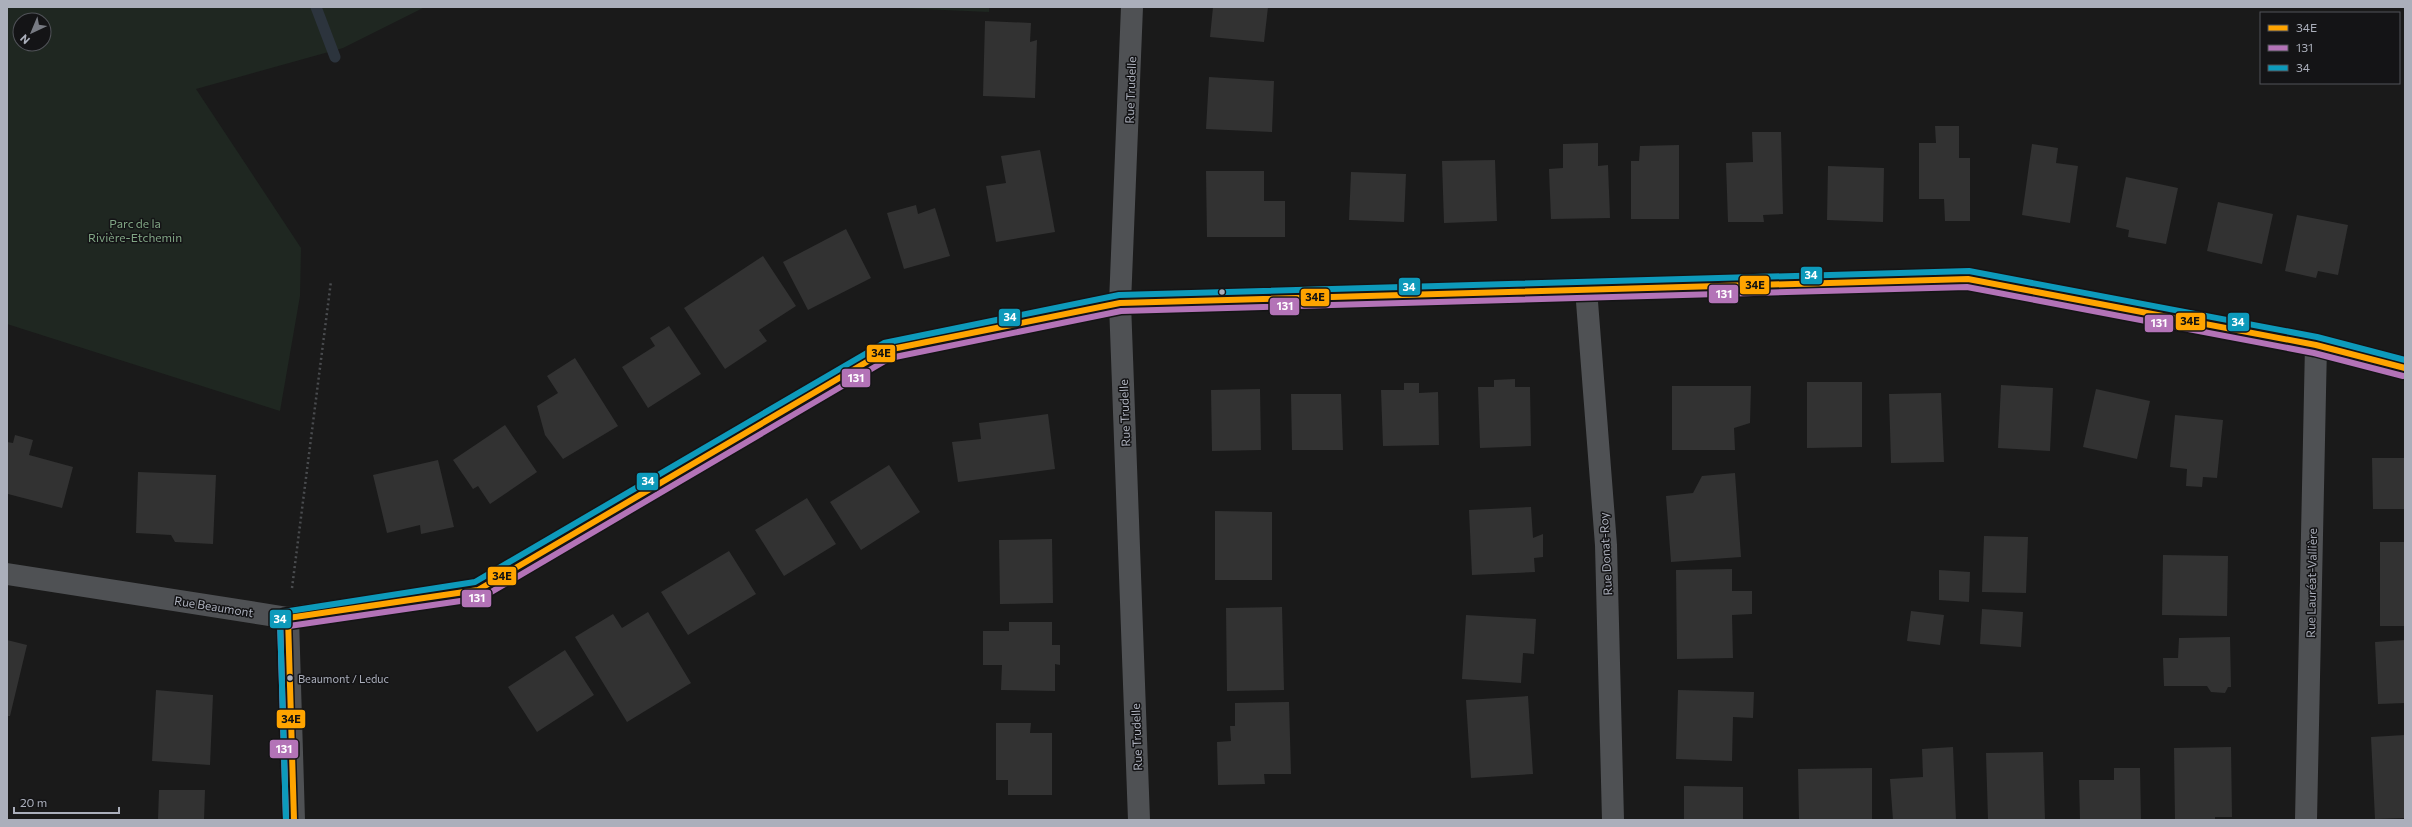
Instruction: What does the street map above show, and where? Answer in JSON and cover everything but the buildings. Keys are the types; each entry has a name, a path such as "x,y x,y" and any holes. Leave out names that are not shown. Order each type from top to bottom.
{"street":[{"name":"Rue Trudelle","path":"1132,7 1120,303 1139,820"},
{"name":"Rue Beaumont","path":"7,574 288,618 478,590 887,350 1120,303 1968,279 2316,345 2405,368"},
{"name":"Rue Donat-Roy","path":"1586,289 1606,545 1614,820"},
{"name":"Rue Lauréat-Vallière","path":"2306,820 2316,345"},
{"path":"288,618 294,820"}],"path":[{"path":"288,618 331,281"}],"green space":[{"name":"Parc de la Rivière-Etchemin","path":"7,7 425,7 343,48 196,89 301,248 300,296 280,411 7,324"},
{"path":"877,7 989,7 989,12"}],"waterway":[{"path":"316,7 335,57"}],"transit line":[{"name":"34","path":"286,820 280,618 283,612 475,582 884,343 1119,295 1969,271 2317,337 2405,360"},
{"name":"34E","path":"288,618 478,590 887,350 1120,303 1968,279 2316,345 2405,368"},
{"name":"131","path":"289,626 481,598 890,358 1121,311 1967,287 2314,353 2403,376"},
{"name":"131","path":"280,618 286,820"},
{"name":"34E","path":"288,618 294,820"}],"place":[{"name":"Beaumont / Leduc","path":"290,678"}]}
